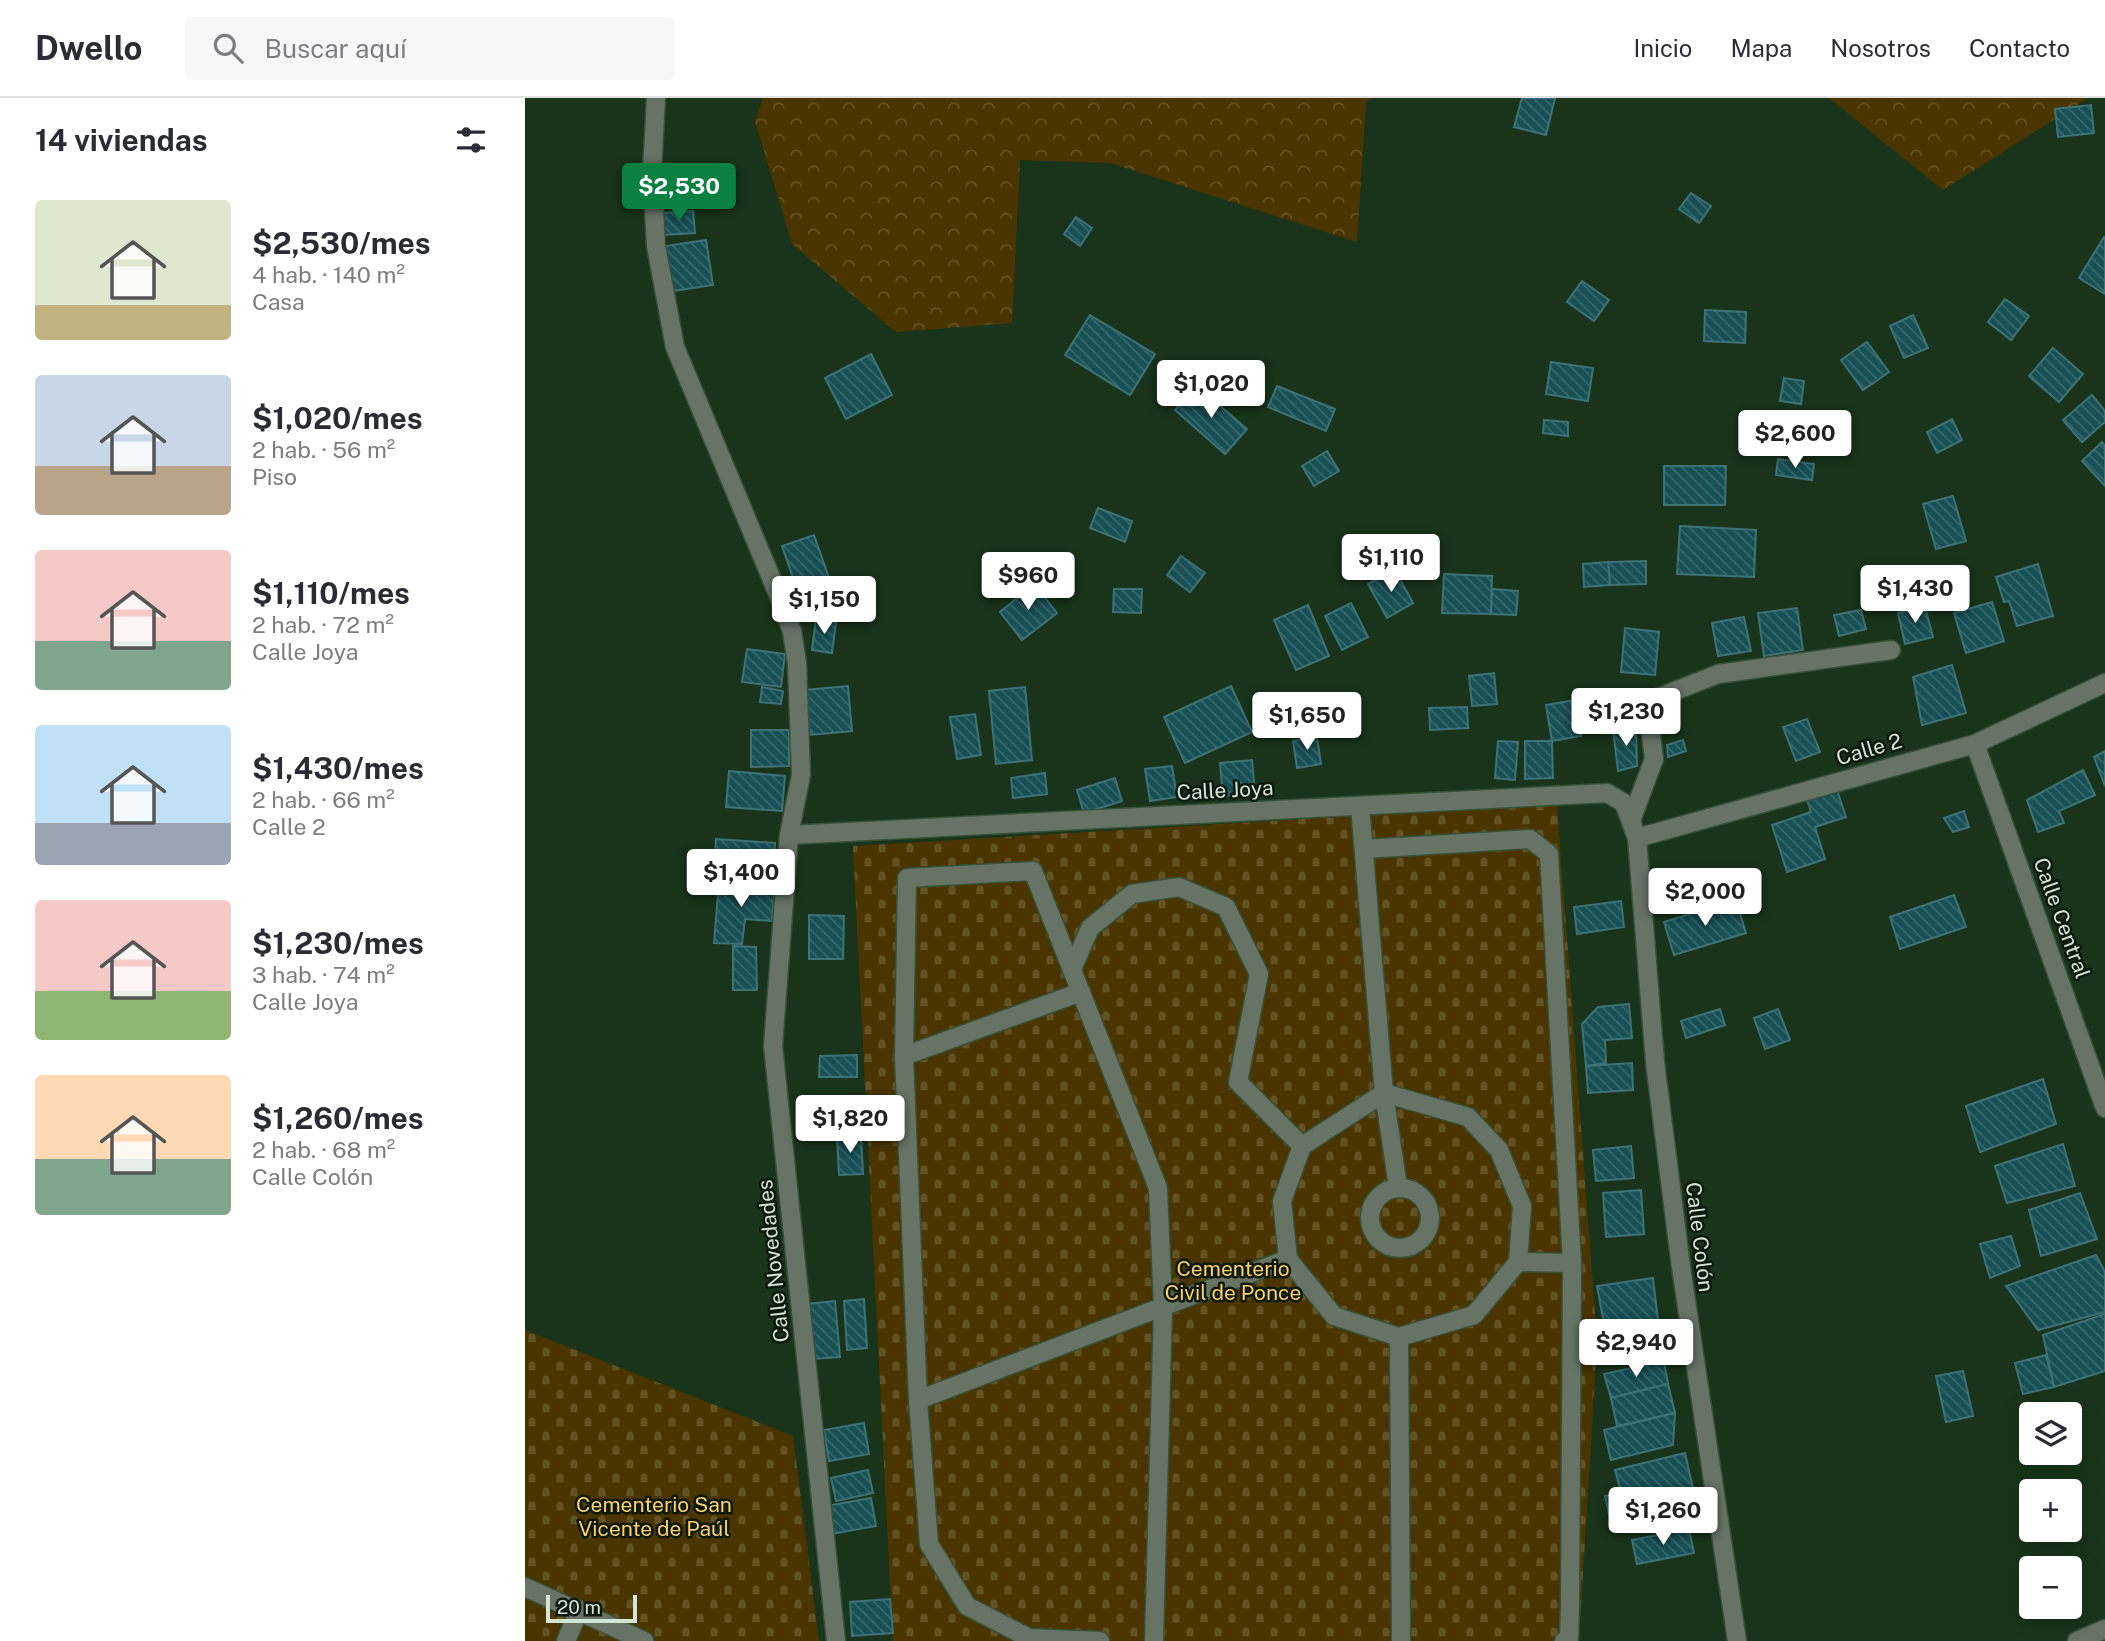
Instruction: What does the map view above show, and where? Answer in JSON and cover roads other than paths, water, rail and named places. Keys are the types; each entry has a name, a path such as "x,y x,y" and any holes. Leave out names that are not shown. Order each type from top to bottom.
{"street":[{"name":"Calle Novedades","path":"656,98 652,172 656,246 675,347 792,631 797,663 801,775 789,835 773,1046 836,1641"},
{"path":"1637,838 1632,818 1654,759 1647,702 1718,674 1891,650"},
{"name":"Calle 2","path":"1637,838 1976,744 2105,683"},
{"name":"Calle Central","path":"1976,744 2105,1108"},
{"name":"Calle Joya","path":"789,835 1607,793 1624,803 1632,818"},
{"path":"1360,806 1384,1093 1398,1187"},
{"name":"Calle Colón","path":"1637,838 1655,1062 1681,1267 1737,1641"},
{"path":"1364,849 1530,839 1549,853 1572,1263 1570,1604 1569,1638 1564,1641"},
{"path":"1100,1641 1030,1637 967,1606 929,1544 918,1401 904,1056 907,878 1033,871 1158,1188 1163,1307 1154,1641"},
{"path":"1072,969 1090,928 1132,894 1179,887 1226,907 1259,974 1238,1082 1303,1146"},
{"path":"904,1056 1081,992"},
{"path":"1384,1093 1468,1117 1500,1150 1522,1206 1518,1262 1474,1315 1399,1337 1334,1316 1288,1259 1282,1201 1303,1146 1384,1093"},
{"path":"918,1401 1288,1259"},
{"path":"1518,1262 1572,1263"},
{"path":"1399,1337 1401,1641"},
{"path":"525,1587 643,1641"},
{"path":"566,1641 579,1610"},
{"path":"2077,1641 2105,1629"}],"park label":[{"name":"Cementerio Civil de Ponce","path":"1233,1280"},
{"name":"Cementerio San Vicente de Paúl","path":"654,1516"}]}
